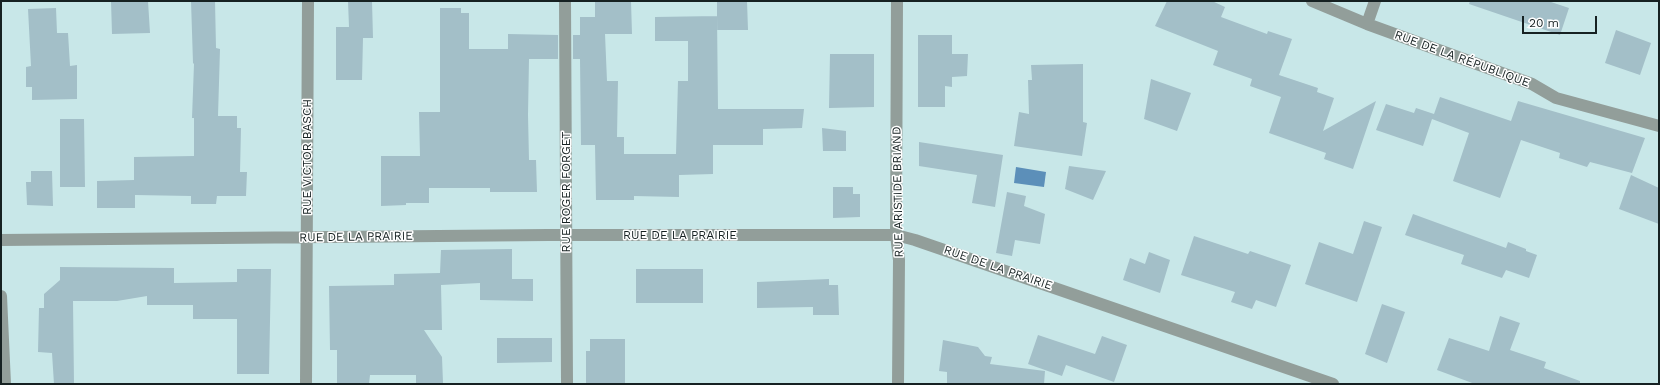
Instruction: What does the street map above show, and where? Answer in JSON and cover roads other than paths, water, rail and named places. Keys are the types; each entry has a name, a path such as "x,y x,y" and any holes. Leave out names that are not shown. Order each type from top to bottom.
{"street":[{"name":"RUE VICTOR BASCH","path":"306,384 308,1"},
{"name":"RUE ROGER FORGET","path":"565,1 567,384"},
{"name":"RUE ARISTIDE BRIAND","path":"897,1 896,235 899,260 898,384"},
{"name":"RUE DE LA RÉPUBLIQUE","path":"1312,1 1367,24 1532,84 1556,98 1659,126"},
{"path":"1367,24 1375,1"},
{"name":"RUE DE LA PRAIRIE","path":"1,240 566,235 896,235 915,240 1334,384"},
{"path":"1,296 5,384"}],"water":[{"path":"1016,167 1046,172 1044,187 1014,183"}]}
